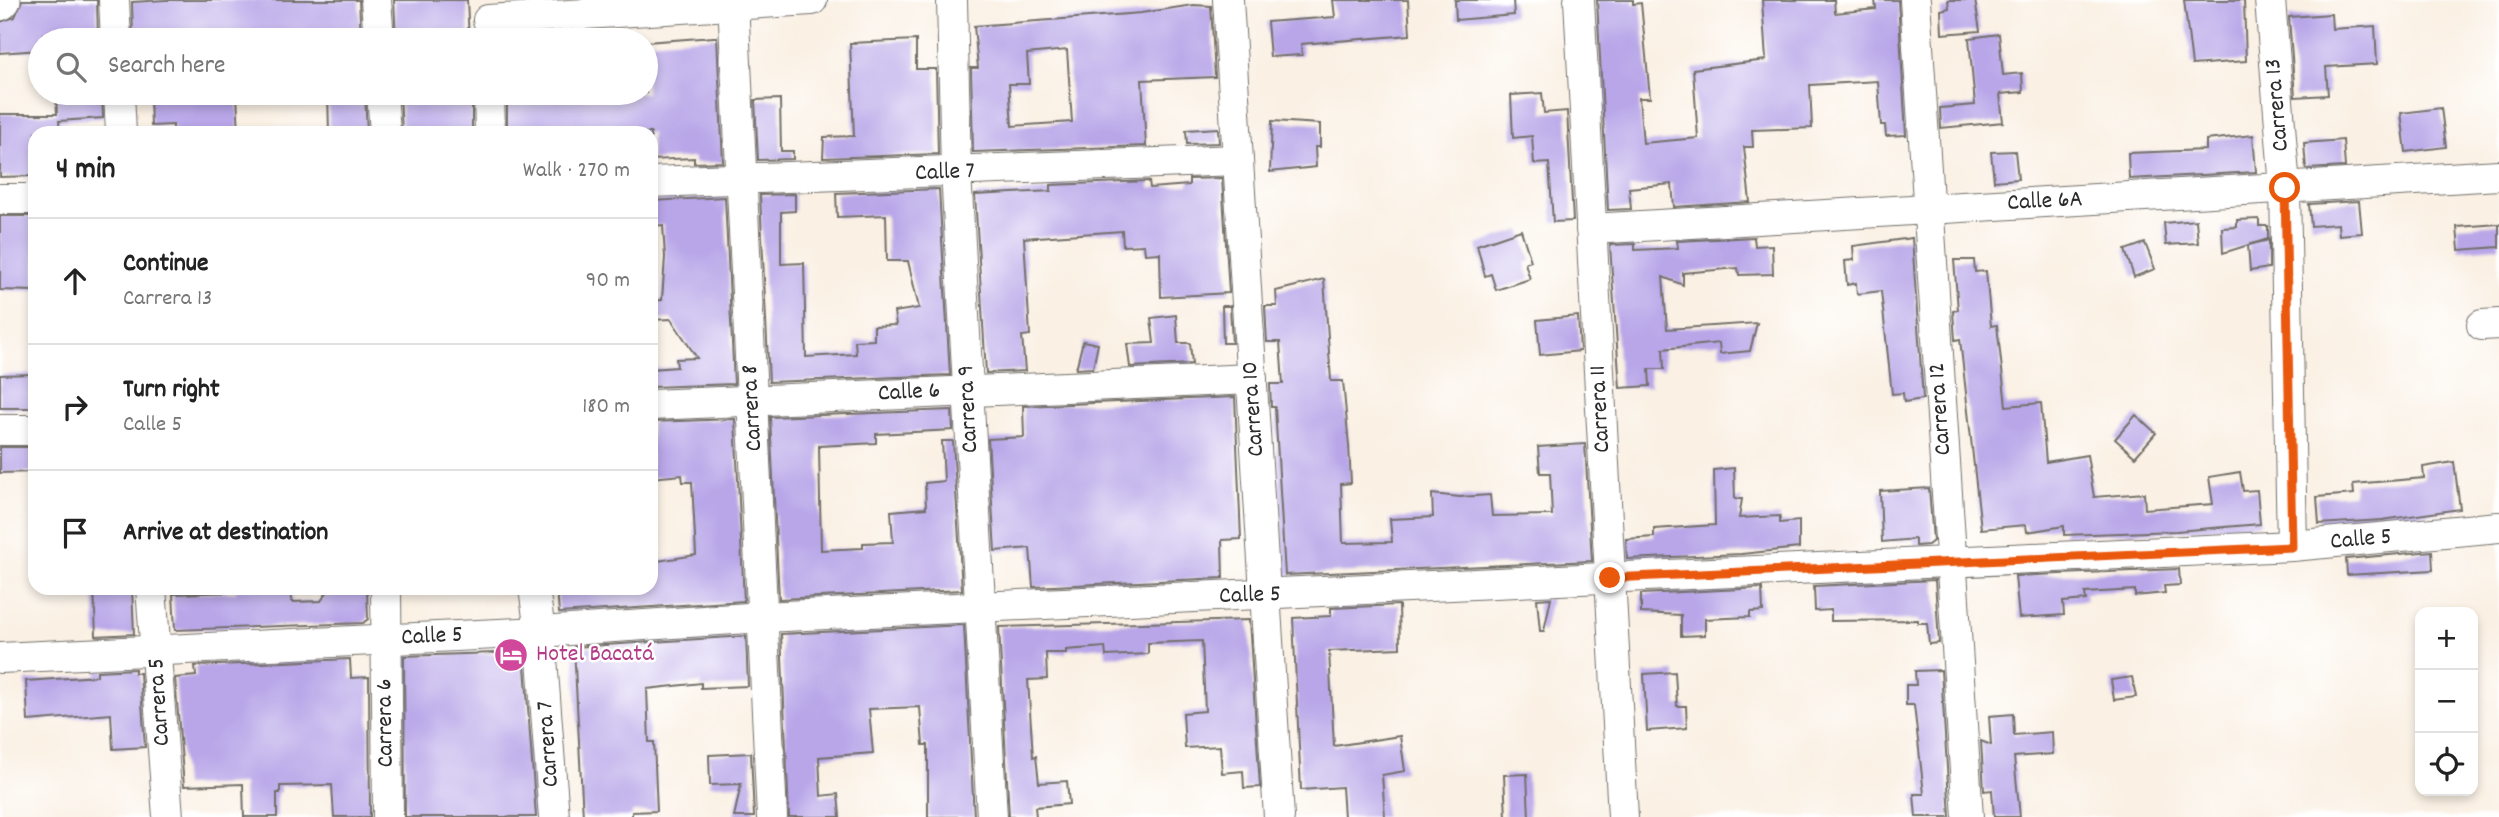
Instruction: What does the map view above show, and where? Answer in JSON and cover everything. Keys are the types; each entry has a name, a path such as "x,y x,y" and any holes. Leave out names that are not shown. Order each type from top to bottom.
{"street":[{"path":"114,0 115,28"},
{"path":"376,0 378,28"},
{"path":"488,20 733,2 812,0"},
{"name":"Carrera 9","path":"952,0 956,172 992,817"},
{"name":"Carrera 10","path":"1228,0 1279,817"},
{"name":"Carrera 11","path":"1579,0 1623,817"},
{"name":"Carrera 12","path":"1915,0 1968,817"},
{"name":"Carrera 13","path":"2270,0 2285,188 2292,547"},
{"name":"Carrera 8","path":"733,2 772,817"},
{"path":"120,105 121,126"},
{"path":"383,105 384,126"},
{"path":"489,105 490,126"},
{"name":"Calle 7","path":"658,182 1238,160"},
{"name":"Calle 6A","path":"1591,229 2499,175"},
{"path":"0,199 28,199"},
{"name":"Calle 6","path":"658,405 1252,379"},
{"path":"0,430 28,430"},
{"name":"Calle 5","path":"0,658 540,632 763,617 2292,547 2499,527"},
{"name":"Carrera 5","path":"152,595 168,817"},
{"name":"Carrera 6","path":"386,595 388,817"},
{"name":"Carrera 7","path":"535,595 554,817"}],"building":[{"path":"22,0 97,0 98,28 28,28 28,51 0,53 0,22 15,17"},
{"path":"359,0 360,28 133,28 132,2"},
{"path":"394,0 467,0 468,28 395,28"},
{"path":"1333,0 1408,0 1410,35 1301,44 1302,55 1270,57 1267,22 1335,17"},
{"path":"1455,0 1513,0 1514,15 1456,20"},
{"path":"1597,0 1633,0 1633,4 1641,3 1650,98 1639,98 1643,143 1698,138 1693,69 1766,60 1762,0 1834,0 1835,13 1876,9 1875,0 1898,0 1906,135 1886,136 1885,125 1881,125 1878,81 1810,85 1812,128 1752,130 1753,147 1744,147 1750,202 1674,207 1672,184 1629,188 1631,209 1608,210"},
{"path":"1948,0 1975,0 1980,31 1942,34 1941,10 1949,8"},
{"path":"2184,0 2244,0 2246,61 2192,65"},
{"path":"1193,5 1211,6 1215,77 1142,80 1146,146 973,152 971,68 978,68 974,26 1141,13","holes":["1067,50 1072,122 1012,126 1009,84 1029,84 1027,54"]},
{"path":"2331,14 2332,29 2375,26 2377,64 2326,67 2328,95 2295,97 2289,17"},
{"path":"1999,34 2003,75 2022,73 2023,92 2000,94 2003,122 1941,128 1940,108 1975,105 1969,38"},
{"path":"717,37 723,162 694,163 694,158 658,160 658,126 507,126 507,105 658,105 658,41"},
{"path":"916,40 916,69 936,69 938,154 823,158 824,137 854,136 850,43"},
{"path":"1542,93 1544,113 1567,111 1573,221 1553,222 1549,163 1534,164 1532,136 1513,138 1511,95"},
{"path":"780,99 781,151 793,151 793,159 758,160 755,100"},
{"path":"57,105 102,105 103,118 59,121 59,126 28,126 28,176 0,177 0,114 57,114"},
{"path":"150,105 238,105 239,126 151,126"},
{"path":"328,105 366,105 367,126 329,126"},
{"path":"401,105 472,105 472,126 402,126"},
{"path":"2441,108 2446,147 2406,152 2401,113"},
{"path":"1272,121 1320,124 1320,147 1315,147 1316,167 1270,172"},
{"path":"1218,128 1219,143 1187,144 1186,130"},
{"path":"2253,135 2256,172 2129,179 2128,153 2206,150 2206,140"},
{"path":"2343,140 2345,167 2306,169 2304,143"},
{"path":"2015,151 2018,179 1994,181 1991,152"},
{"path":"1222,178 1229,293 1161,297 1160,253 1145,254 1144,245 1123,246 1122,231 1024,238 1030,335 1022,336 1025,371 986,373 975,195 1051,191 1051,185 1149,181 1150,188 1189,185 1189,179"},
{"path":"939,189 950,375 769,382 760,195 795,194 795,211 781,212 781,264 804,263 806,357 856,354 855,341 874,340 874,326 896,325 894,312 919,308 908,261 887,261 886,215 837,217 836,193"},
{"path":"725,197 734,384 658,387 658,368 677,367 676,359 697,358 671,319 658,320 658,300 662,300 665,257 663,225 658,225 658,201"},
{"path":"2359,201 2362,233 2339,235 2338,224 2311,226 2309,204"},
{"path":"0,216 28,216 28,291 0,290"},
{"path":"2259,219 2259,226 2268,226 2268,239 2223,253 2222,228 2237,227 2237,220"},
{"path":"2196,220 2198,243 2166,245 2164,223"},
{"path":"2499,224 2499,247 2459,250 2457,227"},
{"path":"1521,230 1531,261 1525,263 1530,279 1496,290 1491,274 1485,276 1477,245"},
{"path":"1754,237 1755,246 1772,245 1773,274 1739,275 1738,268 1683,273 1683,285 1663,277 1667,329 1757,323 1750,351 1720,354 1719,343 1663,349 1664,369 1649,369 1650,386 1620,388 1610,245 1635,244 1635,250 1678,248 1677,241"},
{"path":"1912,238 1923,399 1904,402 1903,393 1892,394 1881,291 1857,294 1856,283 1847,285 1845,261 1854,260 1853,246"},
{"path":"2269,240 2269,268 2250,271 2248,245"},
{"path":"2145,243 2155,269 2134,277 2125,250"},
{"path":"1954,260 1974,260 1975,272 1986,271 1991,326 1997,325 2006,406 2041,403 2046,462 2087,455 2094,497 2144,493 2145,509 2213,504 2209,477 2240,472 2243,491 2257,490 2260,524 2176,531 2064,535 2064,526 2027,532 2026,525 1981,529 1960,339 1955,340 1953,311 1958,310"},
{"path":"1324,279 1331,381 1343,381 1349,446 1351,483 1341,484 1343,543 1392,542 1390,519 1433,517 1432,494 1460,497 1490,495 1492,516 1552,515 1550,473 1540,473 1538,447 1585,444 1592,561 1285,575 1275,407 1271,407 1270,384 1283,384 1280,342 1267,342 1265,306 1277,306 1276,291"},
{"path":"1222,306 1230,306 1232,343 1223,343"},
{"path":"1176,315 1178,343 1190,343 1192,364 1130,367 1127,344 1154,343 1151,318"},
{"path":"1578,316 1580,351 1540,355 1537,320"},
{"path":"1083,341 1098,344 1093,368 1076,369"},
{"path":"28,374 28,408 0,408 0,375"},
{"path":"1235,397 1241,539 1222,540 1223,578 1033,587 1030,548 995,551 988,439 1024,437 1023,406"},
{"path":"952,410 953,430 876,434 876,443 819,446 821,550 863,548 863,543 893,542 891,511 926,508 925,483 944,481 942,441 953,441 962,590 779,599 770,417"},
{"path":"2136,415 2156,433 2135,457 2115,439"},
{"path":"735,419 744,601 559,613 558,595 658,595 658,561 696,555 692,482 683,482 682,475 658,477 658,422"},
{"path":"0,447 28,447 28,472 0,473"},
{"path":"2454,462 2460,509 2382,520 2319,524 2317,497 2354,494 2353,484 2424,478 2423,467"},
{"path":"1734,468 1735,499 1742,499 1739,518 1780,516 1780,523 1799,521 1799,548 1741,554 1627,559 1626,539 1654,537 1654,529 1715,525 1714,470"},
{"path":"1929,488 1933,541 1928,545 1915,546 1915,539 1882,542 1880,491"},
{"path":"2432,551 2433,570 2347,575 2346,559"},
{"path":"2179,569 2180,585 2164,586 2165,593 2135,596 2135,590 2085,593 2086,600 2063,602 2064,615 2019,618 2015,576"},
{"path":"1935,580 1939,643 1929,644 1927,623 1918,623 1918,620 1831,621 1831,610 1815,611 1814,586"},
{"path":"1762,588 1763,611 1750,612 1750,617 1705,619 1705,635 1681,636 1681,615 1641,613 1641,594"},
{"path":"94,595 132,595 134,634 96,636"},
{"path":"173,595 292,595 292,602 321,601 325,595 367,595 368,619 363,623 175,630"},
{"path":"1551,598 1544,631 1540,631 1537,599"},
{"path":"1399,605 1400,648 1329,651 1334,746 1400,736 1405,771 1382,775 1385,817 1344,817 1342,787 1301,790 1293,618 1331,616 1331,608"},
{"path":"1249,620 1260,787 1244,788 1243,771 1222,773 1220,746 1185,748 1183,713 1205,711 1202,641 1148,643 1148,654 1106,656 1105,647 1066,650 1066,653 1046,653 1047,679 1028,680 1033,757 1036,756 1039,783 1067,781 1069,804 1035,807 1036,817 1009,817 999,627"},
{"path":"964,625 974,817 928,817 928,745 923,745 920,707 869,709 873,753 819,757 821,796 838,794 840,817 789,817 781,634"},
{"path":"746,636 748,686 701,688 701,683 647,689 649,742 654,742 657,811 632,812 632,817 583,817 574,647"},
{"path":"524,652 536,817 405,817 404,656"},
{"path":"350,659 351,678 369,677 370,817 334,817 332,785 280,786 280,793 277,793 277,817 244,817 243,784 184,786 175,678 196,676 195,666"},
{"path":"135,669 135,673 140,673 145,747 113,749 111,714 28,721 26,681 97,676 97,671"},
{"path":"1941,670 1950,817 1916,817 1914,794 1924,794 1914,705 1906,705 1906,685 1916,685 1915,671"},
{"path":"1675,672 1677,706 1686,706 1687,728 1647,731 1644,674"},
{"path":"2132,677 2136,697 2114,700 2111,680"},
{"path":"2013,714 2014,735 2052,732 2053,754 2014,757 2020,817 1994,817 1992,790 1984,791 1981,741 1991,745 1989,716"},
{"path":"751,753 754,817 734,817 741,784 710,785 709,755"},
{"path":"1527,774 1529,817 1506,817 1504,775"}],"place":[{"name":"Hotel Bacatá","path":"511,655"}],"route":[{"path":"1610,578 2292,547 2285,188"}]}
